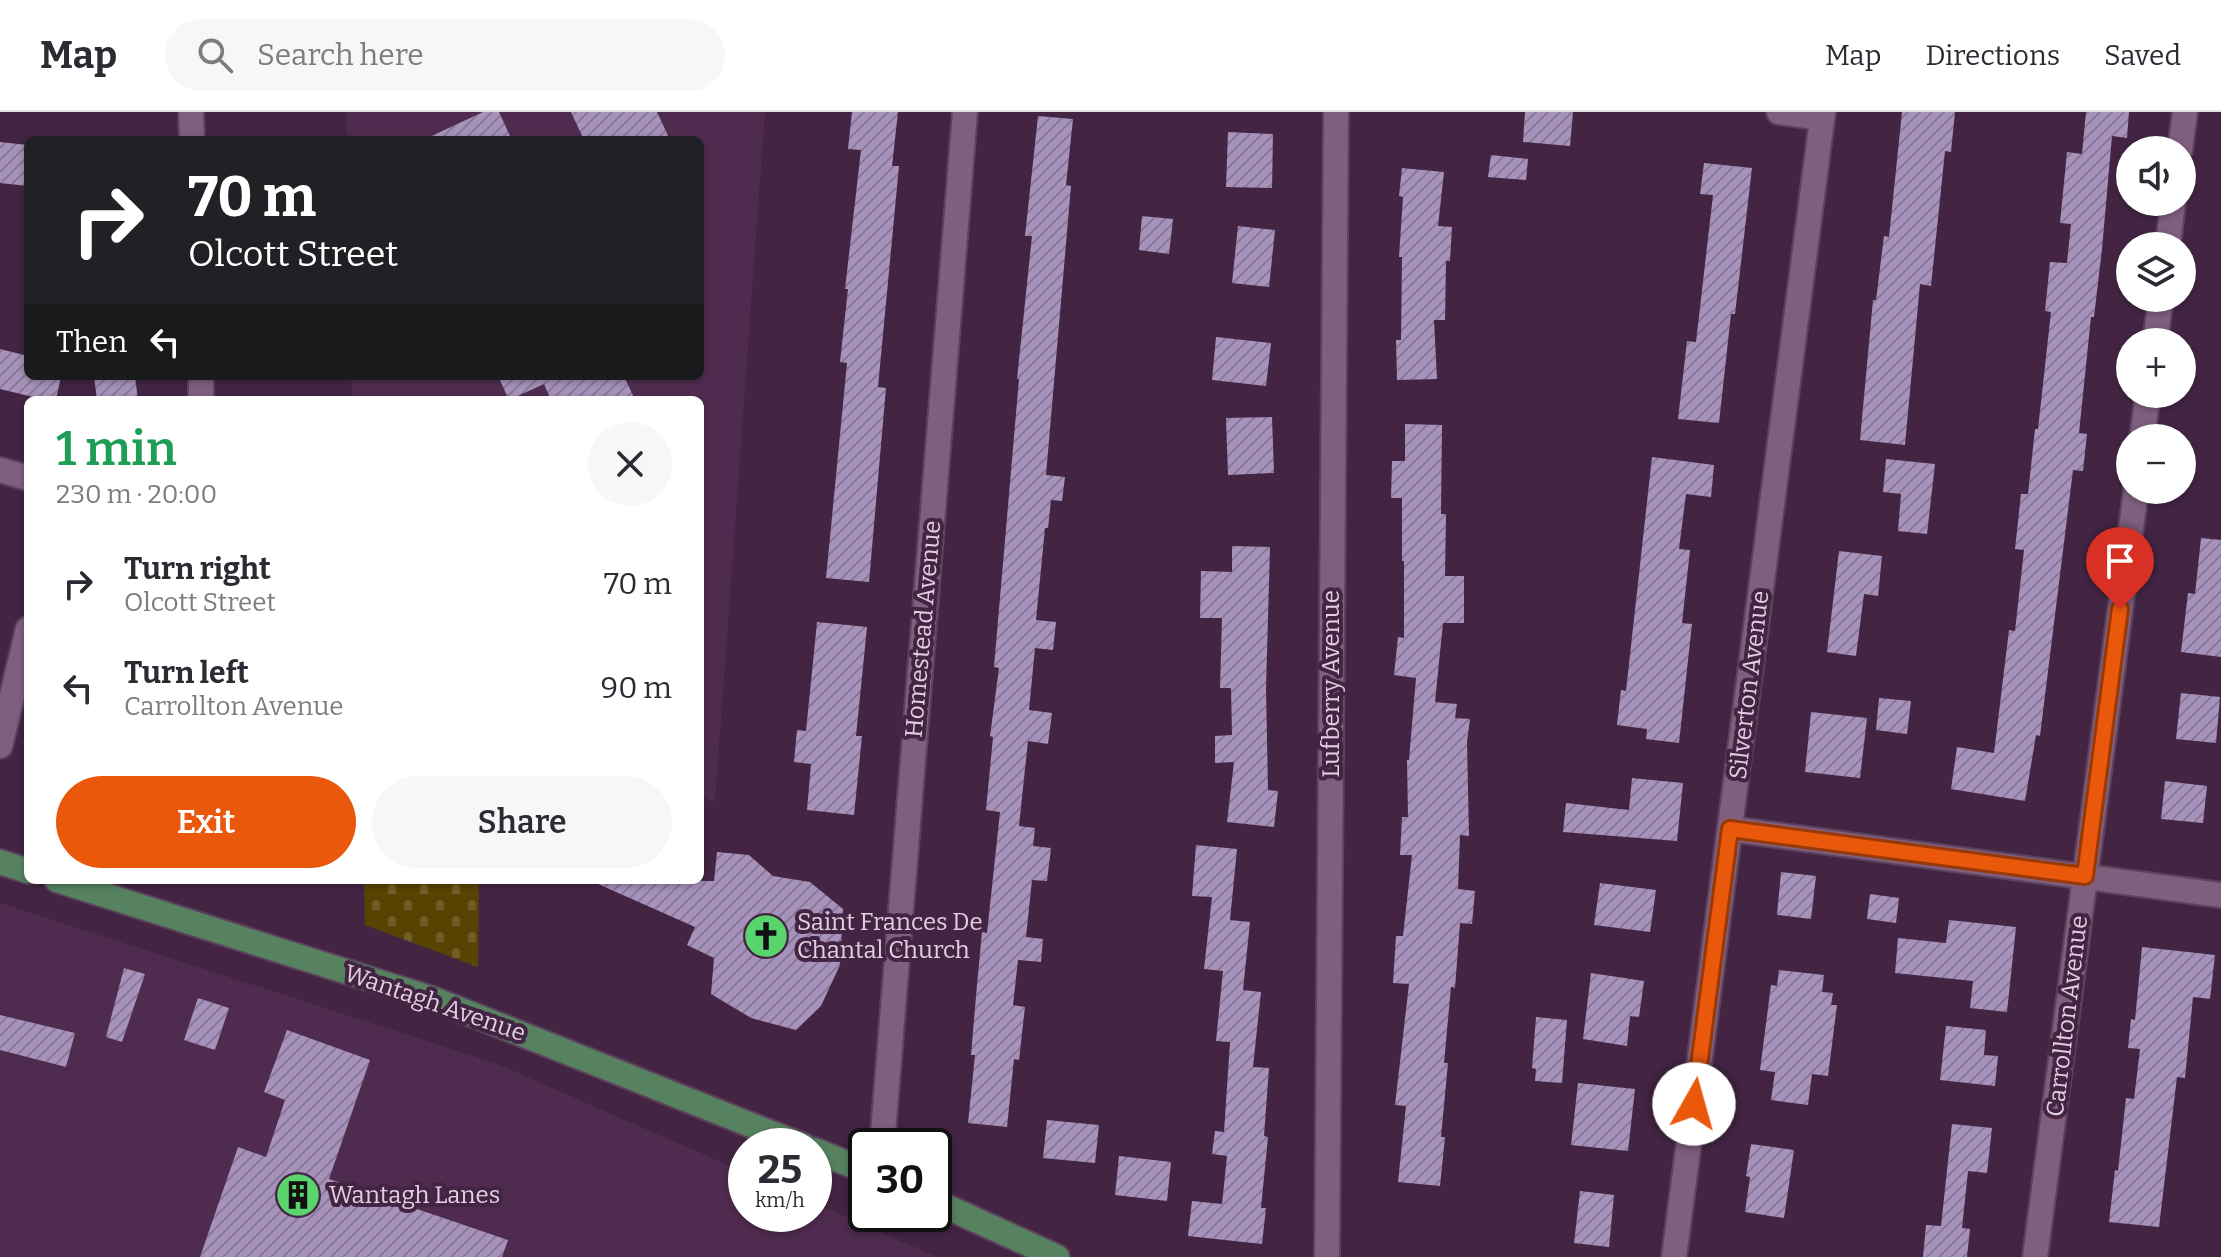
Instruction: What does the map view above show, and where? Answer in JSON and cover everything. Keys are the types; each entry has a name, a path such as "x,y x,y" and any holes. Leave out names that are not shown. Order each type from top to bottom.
{"main road":[{"path":"0,862 24,870"},
{"name":"Wantagh Avenue","path":"70,884 448,1004 759,1128"},
{"path":"952,1209 1057,1257"}],"street":[{"path":"191,112 192,136"},
{"name":"Homestead Avenue","path":"883,1128 965,112"},
{"name":"Lufberry Avenue","path":"1327,1257 1336,112"},
{"path":"1779,112 1822,115"},
{"path":"2182,136 2185,112"},
{"name":"Silverton Avenue","path":"1674,1257 1822,115"},
{"path":"0,470 24,477"},
{"name":"Carrollton Avenue","path":"2035,1257 2134,504"},
{"path":"0,746 24,646"},
{"path":"1730,829 2221,895"}],"shaded area":[{"path":"346,112 765,112 715,802 704,798 704,396 352,396 351,380 704,380 704,136 347,136"},
{"path":"0,903 495,1063 728,1165 728,1232 832,1232 832,1211 848,1218 848,1232 880,1232 937,1257 0,1257"}],"green space":[{"path":"364,884 479,884 478,967 365,925"}],"building":[{"path":"483,112 499,112 510,136 432,136"},
{"path":"571,112 657,112 668,136 582,136"},
{"path":"852,112 898,112 892,166 899,166 878,387 886,388 869,582 826,578 847,363 840,362 848,289 845,289 861,150 848,149"},
{"path":"1525,112 1573,112 1570,146 1523,142"},
{"path":"1902,112 1955,112 1951,152 1945,151 1931,286 1920,284 1905,445 1860,440 1873,300 1876,300 1884,236 1889,237"},
{"path":"2086,112 2129,112 2127,136 2112,136 2102,249 2094,317 2091,317 2079,433 2087,434 2083,471 2073,470 2040,736 2036,735 2025,801 1951,789 1957,747 1994,753 2009,630 2015,631 2024,550 2015,549 2021,494 2028,494 2035,429 2038,429 2051,312 2045,311 2050,262 2067,263 2071,224 2060,223 2067,152 2082,154"},
{"path":"1038,116 1073,119 1066,185 1071,186 1046,475 1065,477 1062,501 1051,500 1048,528 1045,528 1036,620 1056,622 1053,650 1035,648 1029,710 1052,713 1048,744 1028,741 1019,826 1035,828 1033,846 1051,848 1047,881 1032,880 1026,937 1043,939 1041,962 1018,960 1013,1005 1025,1007 1019,1060 1014,1059 1007,1127 968,1123 982,932 987,933 1000,812 986,810 993,737 990,736 999,668 994,667 1032,236 1025,236"},
{"path":"1228,132 1273,134 1272,188 1226,187"},
{"path":"0,142 24,145 24,186 0,183"},
{"path":"1491,155 1528,159 1526,180 1488,177"},
{"path":"1704,163 1752,168 1719,423 1678,419 1687,341 1696,342 1713,195 1700,194"},
{"path":"1402,168 1444,172 1438,226 1452,227 1450,261 1446,261 1445,320 1434,320 1437,379 1397,380 1396,340 1401,340 1402,257 1399,257 1403,197 1399,196"},
{"path":"1142,216 1173,219 1169,254 1139,250"},
{"path":"1238,226 1275,230 1269,287 1232,283"},
{"path":"1216,337 1271,343 1266,386 1212,380"},
{"path":"0,349 24,355 24,380 60,380 57,396 29,396 0,389"},
{"path":"94,380 136,380 138,396 96,396"},
{"path":"500,380 626,380 633,396 549,396 544,384 518,396 507,396"},
{"path":"1272,417 1274,473 1228,475 1226,418"},
{"path":"1405,424 1442,425 1441,514 1446,514 1445,576 1464,576 1464,623 1443,623 1435,702 1457,704 1455,718 1470,719 1467,742 1469,836 1460,835 1458,889 1475,891 1472,924 1460,923 1455,988 1451,987 1444,1063 1448,1063 1440,1186 1398,1182 1406,1106 1395,1105 1409,984 1393,983 1396,936 1403,936 1412,855 1400,855 1402,817 1408,817 1407,760 1416,678 1394,675 1398,637 1404,638 1404,561 1402,498 1391,498 1392,461 1405,461"},
{"path":"1652,457 1714,465 1711,497 1686,494 1679,549 1690,550 1682,623 1692,624 1679,743 1646,739 1647,729 1617,725 1621,690 1626,691"},
{"path":"1886,459 1935,464 1927,534 1898,531 1901,494 1883,492"},
{"path":"2201,538 2221,540 2221,657 2181,652 2188,593 2195,594"},
{"path":"1232,546 1270,547 1266,689 1268,790 1278,791 1274,827 1227,822 1234,762 1215,763 1215,736 1232,735 1231,688 1220,688 1222,618 1200,618 1201,571 1232,572"},
{"path":"1839,551 1882,556 1878,596 1864,594 1856,656 1827,652"},
{"path":"817,622 867,627 856,736 862,736 854,815 807,810 811,764 794,762 797,730 806,731"},
{"path":"2181,693 2220,697 2216,743 2176,739"},
{"path":"1879,698 1911,701 1907,734 1876,730"},
{"path":"1811,712 1867,718 1860,778 1805,772"},
{"path":"1632,778 1683,783 1677,841 1563,832 1566,803 1629,810"},
{"path":"2165,781 2207,786 2203,823 2161,819"},
{"path":"1196,845 1237,849 1230,920 1250,922 1243,990 1261,992 1253,1067 1269,1068 1264,1136 1268,1137 1261,1208 1266,1208 1262,1244 1188,1236 1192,1201 1222,1204 1227,1156 1212,1154 1215,1131 1224,1132 1230,1042 1216,1041 1223,971 1204,969 1212,897 1192,896"},
{"name":"Saint Frances De Chantal Church","path":"717,852 749,855 773,876 810,882 843,909 840,965 821,1006 796,1030 751,1018 711,994 714,958 687,945 695,927 598,884 704,884 704,881 714,881"},
{"path":"1781,872 1816,876 1811,919 1777,915"},
{"path":"1600,883 1656,890 1650,932 1594,925"},
{"path":"1870,894 1899,898 1896,923 1867,919"},
{"path":"1949,920 2016,927 2007,1012 1970,1008 1973,981 1895,973 1898,938 1946,943"},
{"path":"2142,947 2215,955 2210,999 2193,997 2185,1078 2177,1077 2159,1227 2109,1222 2126,1098 2134,1099 2140,1049 2128,1048 2131,1019 2135,1020"},
{"path":"124,968 145,974 122,1042 106,1037"},
{"path":"1779,970 1824,975 1822,992 1833,993 1831,1005 1837,1005 1828,1076 1812,1074 1808,1105 1771,1100 1775,1072 1760,1070 1771,985 1777,986"},
{"path":"1591,973 1644,981 1639,1017 1630,1016 1627,1046 1583,1039"},
{"path":"198,998 229,1008 215,1050 184,1040"},
{"path":"0,1015 75,1033 66,1067 0,1050"},
{"path":"1536,1017 1567,1020 1562,1083 1535,1081 1536,1069 1532,1068"},
{"path":"1946,1026 1986,1030 1984,1055 1998,1056 1995,1086 1940,1080"},
{"name":"Wantagh Lanes","path":"287,1030 370,1060 329,1179 508,1240 502,1257 200,1257 238,1147 266,1157 285,1100 264,1092"},
{"path":"1578,1083 1635,1089 1628,1151 1571,1145"},
{"path":"1047,1120 1099,1125 1095,1163 1043,1158"},
{"path":"1952,1124 1992,1128 1987,1173 1968,1171 1962,1228 1970,1229 1967,1257 1923,1257 1926,1225 1941,1226"},
{"path":"1751,1144 1794,1150 1784,1218 1745,1212"},
{"path":"1119,1156 1171,1162 1167,1201 1115,1195"},
{"path":"1580,1191 1614,1195 1609,1247 1574,1243"}],"place":[{"name":"Saint Frances De Chantal Church","path":"766,936"},
{"name":"Wantagh Lanes","path":"298,1195"}],"route":[{"path":"1694,1104 1730,829 2085,876 2120,609"}]}
